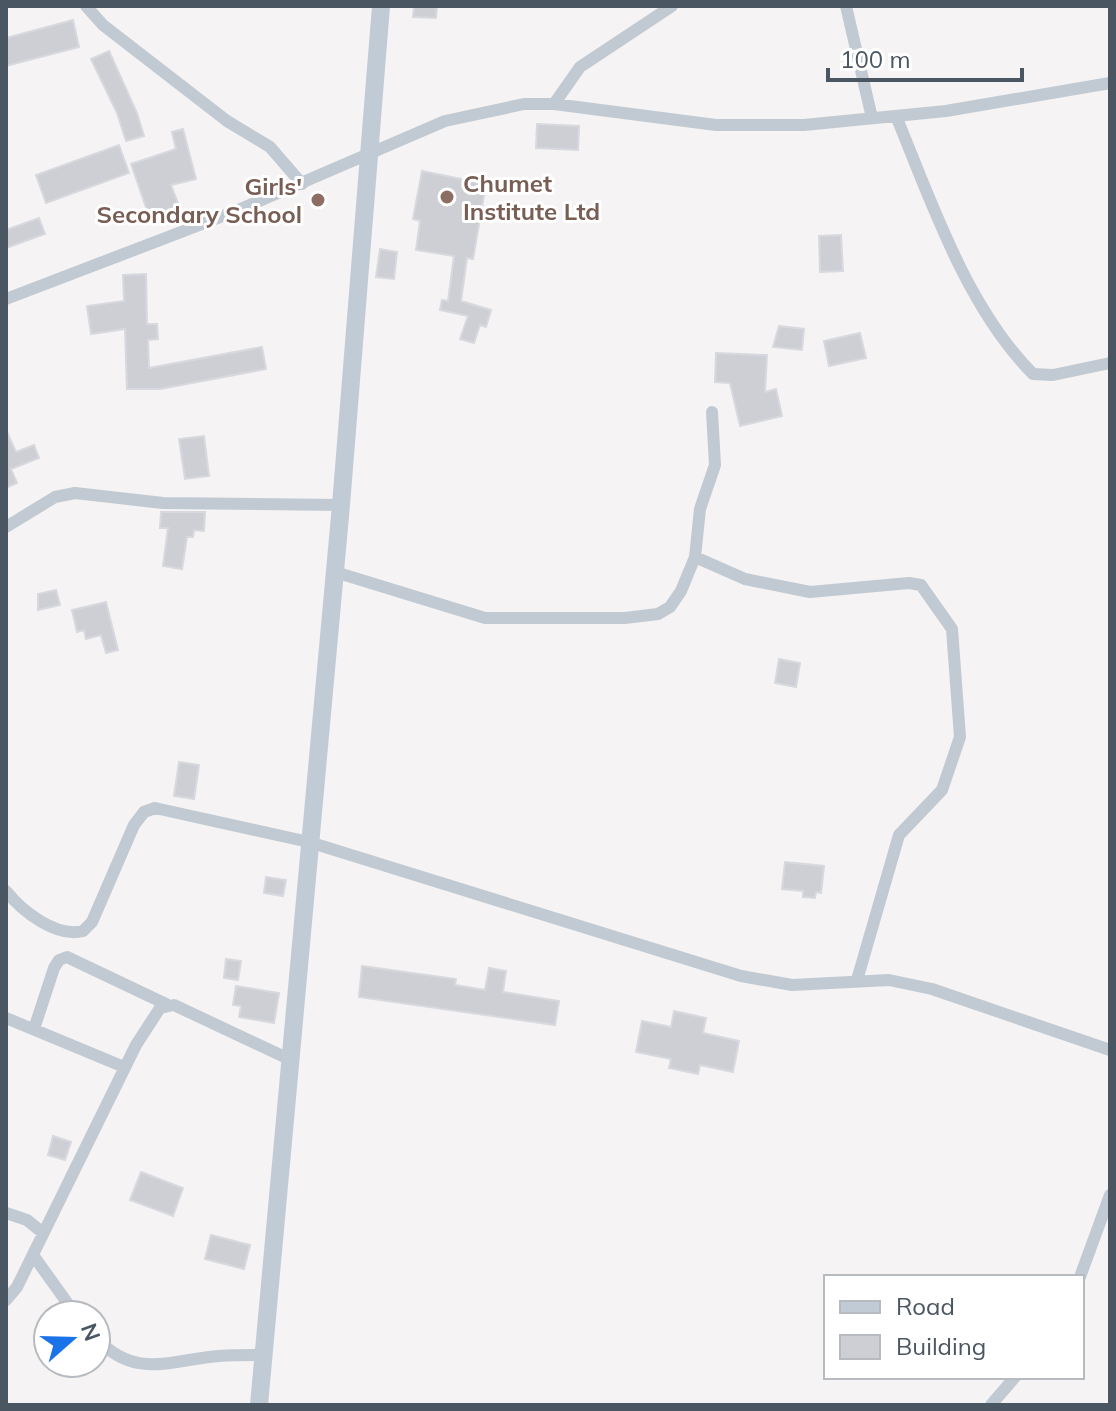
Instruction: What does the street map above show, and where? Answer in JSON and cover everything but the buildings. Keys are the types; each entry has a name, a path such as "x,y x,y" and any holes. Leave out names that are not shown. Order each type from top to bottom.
{"main road":[{"path":"259,1405 341,505 381,6"}],"street":[{"path":"86,6 103,25 227,121 270,147 302,184"},
{"path":"554,104 580,67 671,6"},
{"path":"846,6 872,118"},
{"path":"6,299 302,184 445,121 524,104 554,104 716,125 804,125 896,116 1110,83"},
{"path":"896,116 948,240 991,320 1017,358 1033,374 1053,375 1110,363"},
{"path":"335,572 485,618 625,618 658,614 670,607 695,557 700,509 715,465 712,412"},
{"path":"6,527 55,497 75,493 163,503 341,505"},
{"path":"695,557 745,579 810,592 909,583 921,585 952,629 960,737 953,763 942,790 899,835 857,980"},
{"path":"6,891 19,906 50,925 69,932 83,931 92,922 134,825 144,812 155,808 309,842 741,976 792,985 889,980 932,989 1110,1050"},
{"path":"34,1029 54,968 59,960 67,957 289,1059"},
{"path":"6,1300 17,1287 124,1067 160,1008 166,1004"},
{"path":"6,1018 124,1067"},
{"path":"1081,1275 1102,1226 1110,1195"},
{"path":"6,1213 27,1220 43,1233"},
{"path":"33,1255 65,1299"},
{"path":"112,1350 125,1360 148,1366 218,1356 263,1355"},
{"path":"991,1405 1013,1379"}],"place":[{"name":"Chumet Institute Ltd","path":"447,197"},
{"name":"Girls' Secondary School","path":"318,200"}]}
